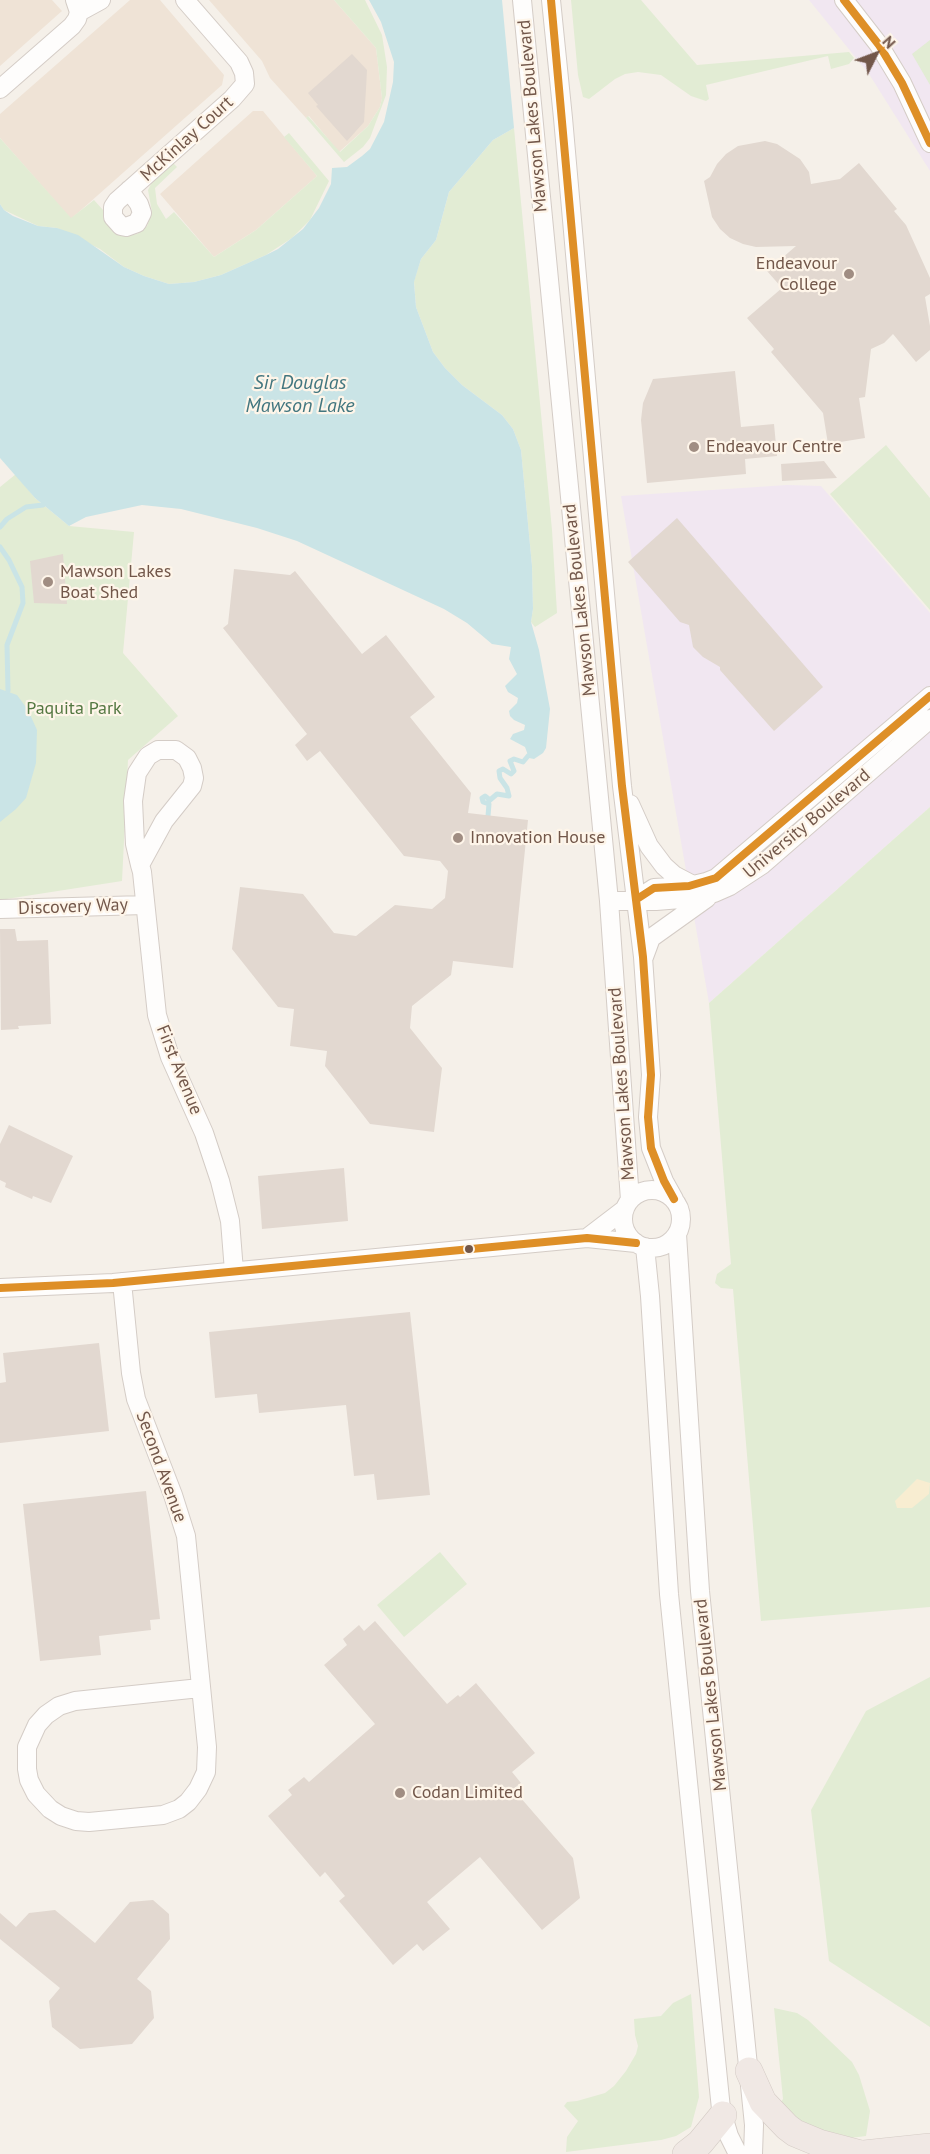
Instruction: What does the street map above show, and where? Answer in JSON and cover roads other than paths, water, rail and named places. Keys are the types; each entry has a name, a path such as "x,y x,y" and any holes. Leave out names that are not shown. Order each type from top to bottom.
{"highway":[{"path":"748,2071 763,2102 795,2133 819,2143 862,2154 930,2147"},
{"path":"686,2154 700,2143 723,2115"}],"street":[{"path":"0,89 72,26 77,19 77,6 101,0"},
{"name":"McKinlay Court","path":"129,190 232,99 244,84 244,73 239,63 185,0"},
{"name":"Mawson Lakes Boulevard","path":"522,0 609,900 628,1204"},
{"name":"Mawson Lakes Boulevard","path":"551,0 622,786 644,957 651,1075 648,1117 651,1148 674,1200"},
{"path":"844,0 879,45 902,83 930,143"},
{"name":"University Boulevard","path":"637,899 654,888 706,882 728,868 930,696"},
{"name":"University Boulevard","path":"637,899 656,901 693,898 714,894 741,880 762,865 930,719"},
{"name":"First Avenue","path":"140,865 164,821 192,786 194,778 192,768 183,754 176,750 158,750 148,756 137,773 133,801 135,844 140,865 157,1015 170,1057 204,1133 220,1181 230,1221 234,1271"},
{"path":"622,786 649,846 674,875 693,885"},
{"path":"644,957 651,938 714,894"},
{"path":"609,900 637,899"},
{"name":"Discovery Way","path":"0,909 145,905"},
{"path":"0,1288 122,1282 587,1238 654,1248 663,1246 677,1234 681,1226 681,1216 674,1200 657,1191 647,1191 638,1194 587,1238"},
{"path":"628,1204 623,1218 625,1228 629,1237 640,1245"},
{"name":"Mawson Lakes Boulevard","path":"677,1234 700,1591 755,2140 753,2154"},
{"name":"Mawson Lakes Boulevard","path":"640,1245 650,1296 669,1594 723,2115 729,2136 738,2154"},
{"name":"Second Avenue","path":"122,1282 136,1400 173,1495 186,1536 207,1747 206,1772 195,1794 179,1809 163,1815 85,1822 61,1816 50,1809 36,1794 29,1780 27,1747 37,1725 59,1706 85,1700 200,1688"}],"water":[{"name":"Sir Douglas Mawson Lake","path":"369,0 502,0 514,128 493,140 449,192 436,240 421,259 414,282 416,307 433,352 462,385 502,415 513,429 521,450 532,566 531,622 539,650 550,709 546,748 534,759 529,758 525,747 510,739 513,734 524,730 525,725 514,720 509,711 517,703 518,698 508,692 505,686 517,674 509,659 511,647 492,644 467,623 444,609 297,541 257,528 181,509 142,505 86,517 69,526 35,498 0,458 0,204 13,216 38,226 57,228 78,235 124,267 169,284 194,282 221,275 278,249 303,229 319,208 331,184 332,168 347,167 370,149 384,122 393,82 394,62 381,22"},
{"path":"0,689 17,695 28,710 37,730 36,763 26,798 0,822"}],"waterway":[{"path":"0,527 7,519 26,507 43,505"},
{"path":"0,547 22,587 23,603 7,645 8,691"},
{"path":"488,816 489,804 483,802 482,798 485,796 490,800 497,794 509,796 499,771 503,769 511,774 514,771 510,761 514,759 523,762 528,756"}],"place":[{"name":"Endeavour College","path":"849,274"},
{"name":"Endeavour Centre","path":"694,447"},
{"name":"Mawson Lakes Boat Shed","path":"48,582"},
{"name":"Innovation House","path":"458,838"},
{"name":"Codan Limited","path":"400,1793"}],"park label":[{"name":"Paquita Park","path":"74,709"}]}
